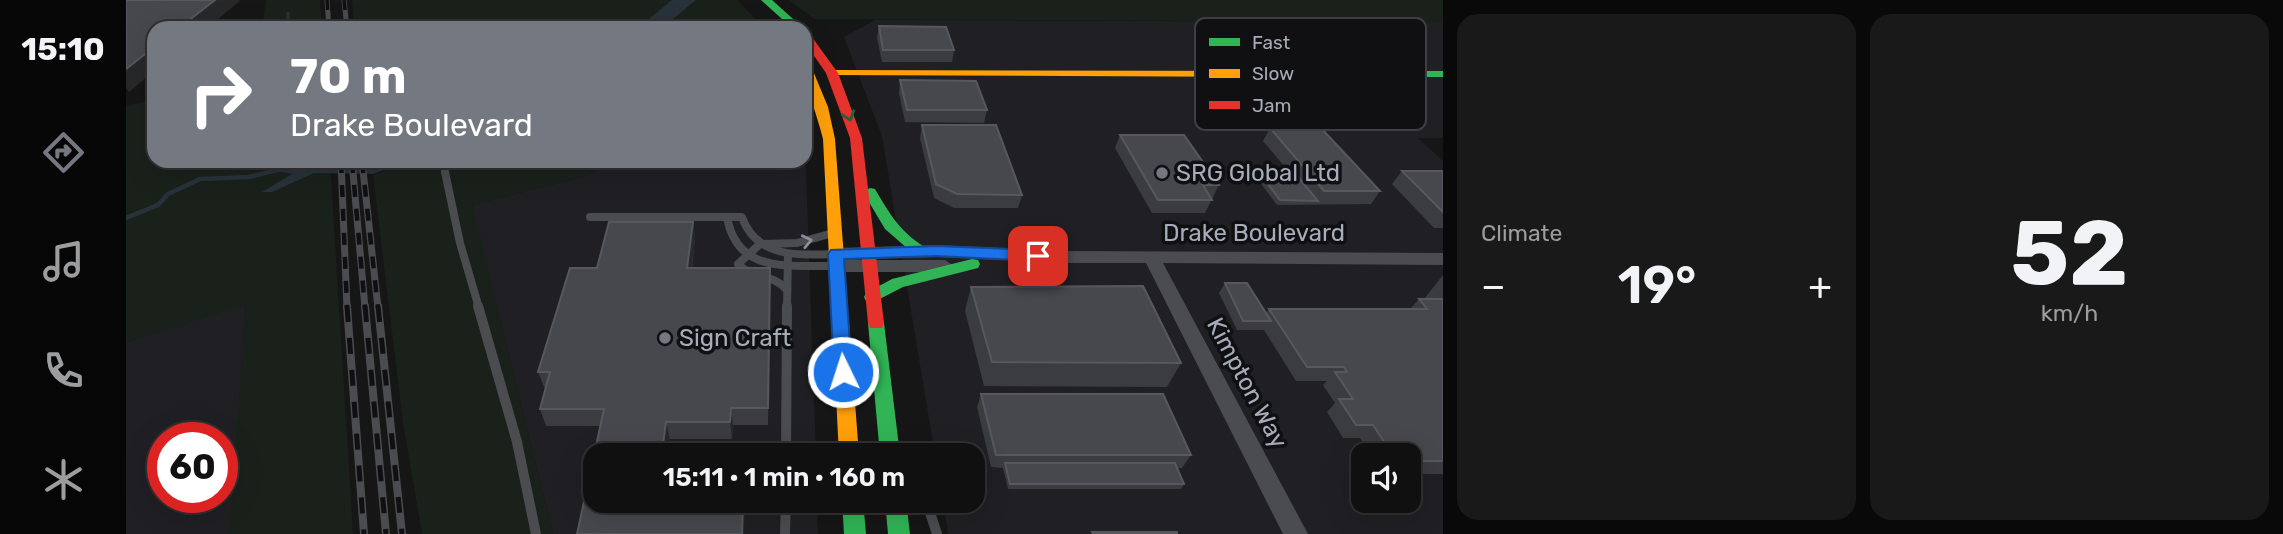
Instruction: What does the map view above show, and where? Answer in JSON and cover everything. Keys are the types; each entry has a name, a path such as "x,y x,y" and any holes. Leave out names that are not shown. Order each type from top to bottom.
{"main road":[{"path":"749,0 771,21"},
{"path":"766,0 790,21"},
{"path":"812,45 832,73 856,138 884,406 894,443"},
{"path":"832,73 1195,74"},
{"path":"812,79 827,124 848,443"},
{"path":"860,167 882,219 896,236 920,251"},
{"path":"872,297 898,283 972,264"},
{"path":"853,513 855,534"},
{"path":"897,513 899,534"}],"street":[{"name":"Drake Boulevard","path":"836,260 920,251 1064,257 1443,259"},
{"name":"Drake Boulevard","path":"869,258 972,264 1064,257"},
{"name":"Kimpton Way","path":"1151,257 1296,534"}],"lane":[{"path":"445,172 460,243 517,442 536,534"},
{"path":"590,217 742,217 743,227 760,244 789,259"},
{"path":"727,217 730,238 745,255 836,260"},
{"path":"787,290 780,279 772,275 750,274 738,264 760,244 806,243 835,232"},
{"path":"786,443 789,259"},
{"path":"785,534 786,513"},
{"path":"930,513 937,534"}],"shaded area":[{"path":"266,0 320,0 322,21 263,21"},
{"path":"352,0 672,0 648,21 354,21"},
{"path":"672,0 696,0 670,21 648,21"},
{"path":"696,0 737,0 757,21 670,21"},
{"path":"789,0 1443,0 1443,22 1426,22 1426,18 1195,18 1195,21 814,19"},
{"path":"875,20 1195,21 1195,130 1426,130 1426,22 1443,22 1443,138 1418,138 1443,161 1443,534 948,534 945,513 985,513 985,443 933,443 882,136 844,37"},
{"path":"147,102 147,168 330,168 353,534 229,534 231,513 238,513 237,422 246,305 126,342 126,105"},
{"path":"275,168 389,168 373,174 314,173 272,192 262,192 292,174"},
{"path":"390,168 598,168 586,176 472,205 553,534 422,534 403,422 373,175"},
{"path":"598,168 806,168 816,443 583,443 583,513 817,513 818,534 553,534 472,205 586,176"},
{"path":"246,304 238,422 147,422 147,513 231,513 230,534 126,534 126,342"}],"building":[{"path":"126,0 215,0 188,21 147,21 147,52 126,69"},
{"path":"879,26 946,27 954,50 883,50"},
{"path":"900,80 976,81 987,110 907,110"},
{"path":"922,125 996,125 1022,195 957,194 936,184"},
{"path":"1272,130 1323,130 1380,191 1324,191"},
{"name":"SRG Global Ltd","path":"1120,135 1184,135 1219,185 1203,185 1212,200 1158,200"},
{"path":"1402,171 1443,171 1443,212"},
{"path":"1259,172 1295,173 1318,201 1280,200"},
{"name":"Sign Craft","path":"609,222 693,222 687,268 770,268 768,408 731,408 730,422 666,422 663,443 597,443 604,409 540,409 550,372 538,372 570,268 597,268"},
{"path":"1225,283 1247,283 1271,321 1243,321"},
{"path":"1143,286 1181,363 992,362 971,287"},
{"path":"1419,299 1443,299 1443,461 1421,461 1421,443 1385,443 1373,425 1356,425 1339,399 1353,399 1335,372 1347,372 1344,367 1307,367 1269,309 1427,309"},
{"path":"981,394 1163,394 1191,455 996,455"},
{"path":"1005,463 1175,463 1184,484 1010,484"},
{"name":"Sign Craft","path":"583,506 583,513 743,513 742,534 577,534"},
{"path":"1092,532 1177,532 1177,534 1093,534"}],"waterway":[{"path":"288,13 288,21"},
{"path":"126,218 158,205 168,194 200,179 249,177 281,169"}],"railway":[{"path":"327,0 328,21"},
{"path":"344,0 346,21"},
{"path":"341,168 347,308"},
{"path":"353,168 365,308"},
{"path":"363,168 378,308"},
{"path":"347,306 364,534"},
{"path":"365,306 386,534"},
{"path":"378,306 402,534"}],"traffic: fast":[{"path":"766,0 790,21"},
{"path":"1426,74 1443,74"},
{"path":"870,192 890,226 903,240 920,251"},
{"path":"872,297 898,283 972,264"},
{"path":"876,323 889,443"},
{"path":"853,513 855,534"},
{"path":"897,513 899,534"}],"traffic: slow":[{"path":"832,73 1195,74"},
{"path":"812,83 822,107 829,139 848,443"}],"traffic: jam":[{"path":"812,45 832,73 856,138 876,323"}],"place":[{"name":"SRG Global Ltd","path":"1162,173"},
{"name":"Sign Craft","path":"665,338"}],"route":[{"path":"843,372 836,254 936,251 1038,256"}]}
